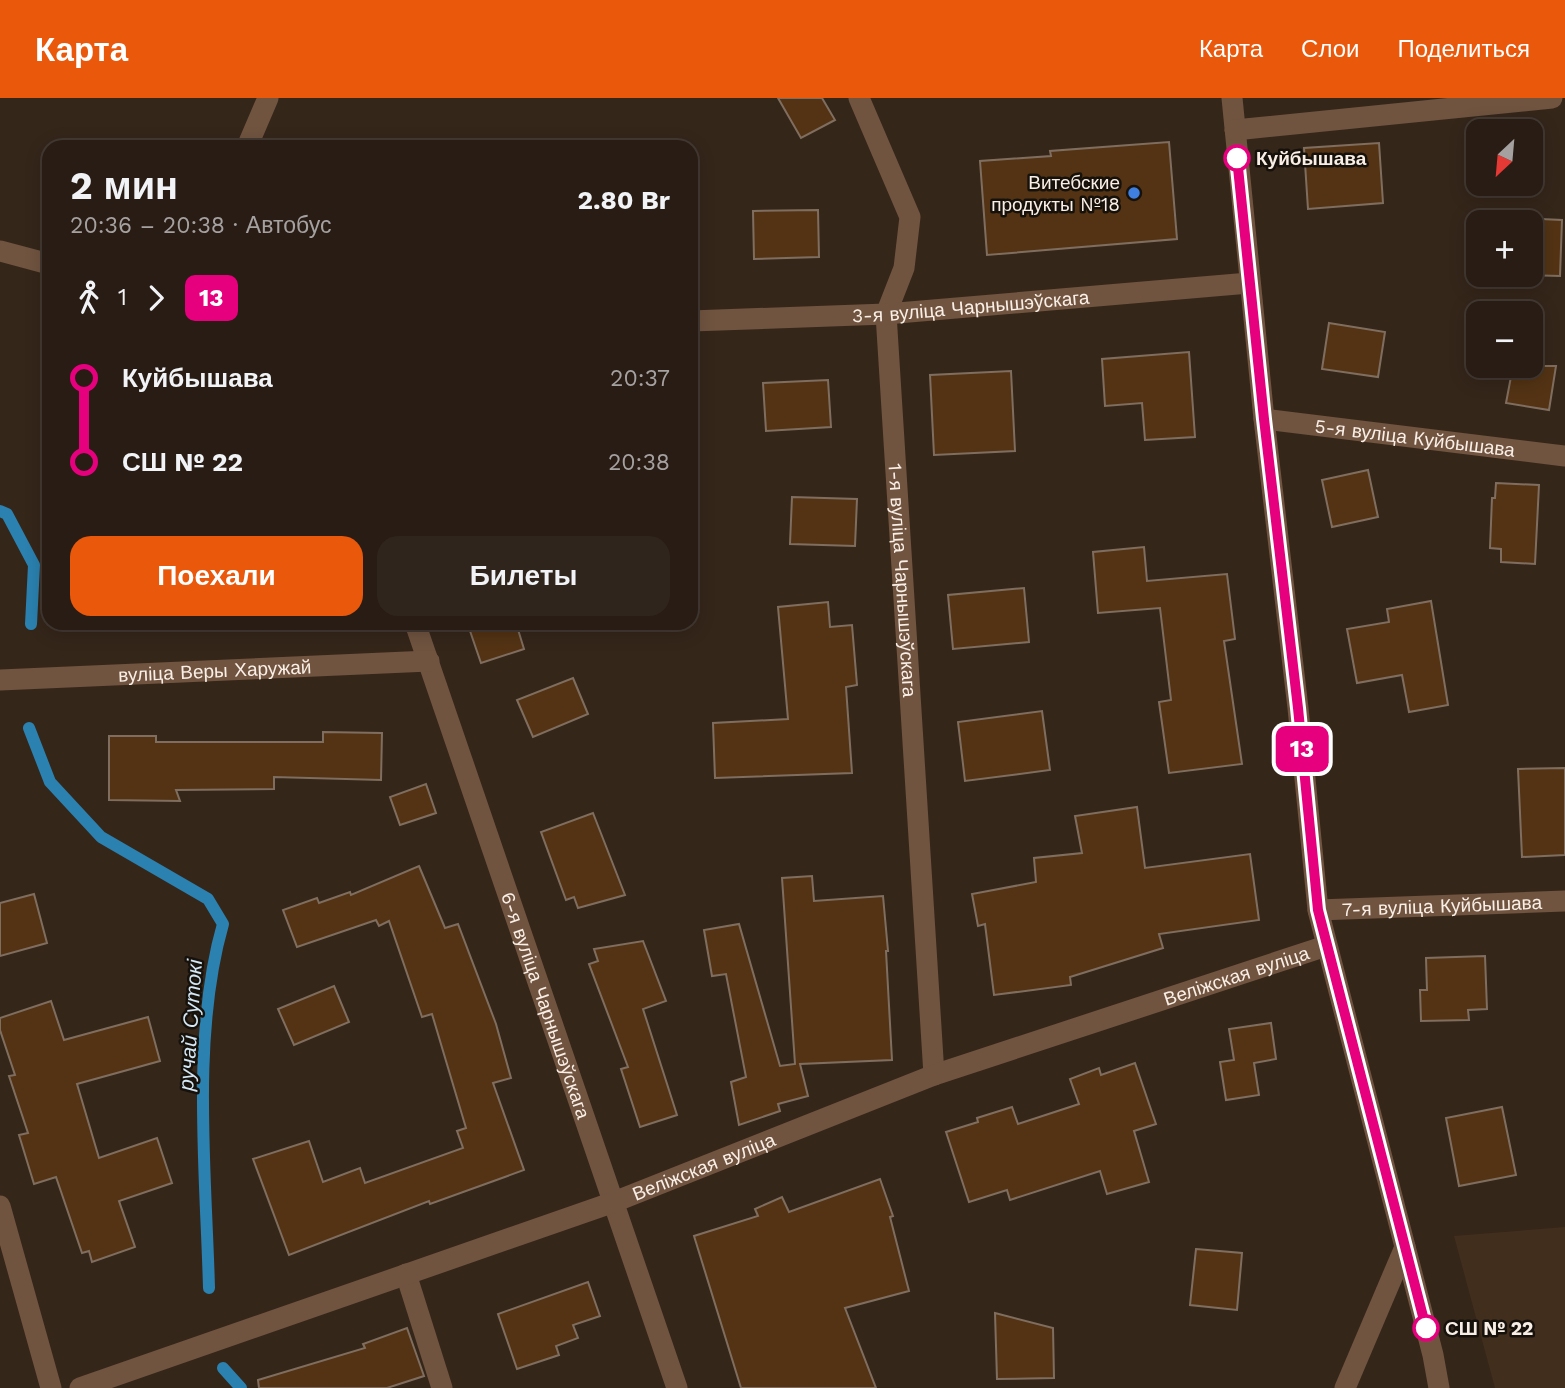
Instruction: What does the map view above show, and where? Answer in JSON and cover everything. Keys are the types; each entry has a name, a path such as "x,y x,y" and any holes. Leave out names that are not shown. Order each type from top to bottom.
{"street":[{"path":"250,140 268,98"},
{"name":"1-я вуліца Чарнышэўскага","path":"859,98 910,217 904,268 886,314 934,1075"},
{"path":"1232,98 1249,283 1298,708 1318,910 1439,1388"},
{"path":"1235,130 1552,98"},
{"path":"0,251 42,262"},
{"name":"3-я вуліца Чарнышэўскага","path":"698,321 886,314 1249,283"},
{"name":"5-я вуліца Куйбышава","path":"1264,419 1565,456"},
{"name":"6-я вуліца Чарнышэўскага","path":"418,630 677,1388"},
{"name":"вуліца Веры Харужай","path":"0,680 429,661"},
{"name":"7-я вуліца Куйбышава","path":"1318,910 1565,901"},
{"name":"Веліжская вуліца","path":"80,1388 614,1202 934,1075 1326,946"},
{"path":"0,1206 51,1388"},
{"path":"1345,1388 1405,1247"},
{"path":"406,1274 442,1388"}],"shaded area":[{"path":"1565,1227 1565,1388 1495,1388 1454,1236"}],"building":[{"path":"778,98 822,98 835,120 801,138"},
{"path":"1169,142 1177,239 987,255 980,161 1051,156 1050,151"},
{"path":"1379,143 1383,203 1308,209 1304,148"},
{"path":"818,210 819,257 754,259 753,211"},
{"path":"1543,219 1562,220 1560,276 1543,276"},
{"path":"1329,323 1385,332 1378,377 1322,369"},
{"path":"1189,352 1195,437 1145,440 1142,403 1105,406 1102,359"},
{"path":"1543,366 1556,366 1549,410 1506,403 1511,378 1543,378"},
{"path":"1011,371 1015,451 934,455 930,375"},
{"path":"828,380 831,427 766,431 763,383"},
{"path":"1368,470 1378,517 1332,527 1322,480"},
{"path":"1496,483 1539,485 1535,564 1501,562 1501,549 1490,548 1492,498 1495,498"},
{"path":"792,497 857,499 855,546 790,544"},
{"path":"1144,547 1147,581 1227,574 1235,639 1224,641 1242,764 1169,773 1159,702 1171,700 1160,608 1098,613 1093,552"},
{"path":"1024,588 1029,642 953,649 948,595"},
{"path":"1431,601 1448,705 1409,712 1402,675 1357,683 1347,629 1389,622 1387,609"},
{"path":"828,602 830,627 852,625 857,685 846,687 852,773 715,778 713,723 788,719 778,607"},
{"path":"518,630 524,649 481,663 470,631"},
{"path":"573,678 588,714 533,737 517,700"},
{"path":"1042,711 1050,770 965,781 958,722"},
{"path":"323,732 382,733 381,780 274,777 274,789 176,790 180,801 109,800 109,736 156,736 156,742 323,742"},
{"path":"1565,768 1565,855 1522,857 1518,769"},
{"path":"426,784 436,813 400,825 390,797"},
{"path":"1137,807 1145,868 1250,854 1259,920 1159,934 1163,948 1070,977 1071,985 994,995 985,924 978,926 972,894 1036,882 1034,858 1082,853 1075,816"},
{"path":"593,813 625,895 578,908 574,897 566,900 541,832"},
{"path":"419,866 445,928 458,924 496,1024 511,1078 493,1083 524,1170 430,1204 429,1201 289,1255 253,1159 309,1141 323,1182 360,1168 365,1183 463,1148 457,1131 466,1128 432,1014 422,1017 389,921 379,926 376,920 297,947 283,910 317,898 319,903 350,892 351,895"},
{"path":"812,876 814,901 883,896 892,1060 800,1064 808,1096 778,1104 780,1111 739,1125 731,1082 746,1077 726,974 712,976 704,930 739,924 780,1066 795,1064 782,878"},
{"path":"34,894 47,943 0,956 0,903"},
{"path":"643,941 666,1001 643,1009 677,1115 640,1127 621,1069 628,1067 589,964 598,961 594,949"},
{"path":"1485,956 1487,1009 1468,1010 1469,1020 1421,1021 1420,990 1427,990 1426,958"},
{"path":"334,986 349,1022 294,1045 278,1009"},
{"path":"51,1001 64,1040 148,1017 160,1061 77,1084 99,1158 157,1138 172,1183 119,1201 135,1247 92,1262 89,1251 82,1253 56,1177 34,1184 19,1135 28,1133 9,1076 15,1075 0,1030 0,1018"},
{"path":"1271,1023 1276,1059 1254,1063 1259,1095 1226,1100 1220,1062 1234,1060 1229,1029"},
{"path":"1135,1063 1156,1124 1134,1131 1149,1182 1107,1194 1100,1171 1010,1200 1007,1190 969,1202 946,1132 978,1122 977,1118 1012,1107 1018,1124 1079,1104 1070,1079 1099,1068 1101,1075"},
{"path":"1502,1107 1516,1175 1459,1186 1446,1118"},
{"path":"880,1179 893,1216 890,1217 909,1291 845,1308 876,1388 741,1388 694,1236 758,1216 755,1209 782,1197 789,1212"},
{"path":"1196,1249 1242,1253 1237,1310 1190,1305"},
{"path":"588,1282 600,1316 573,1325 578,1338 556,1346 559,1355 517,1369 498,1314"},
{"path":"995,1313 1053,1328 1054,1378 997,1379"},
{"path":"407,1328 424,1376 387,1388 259,1388 258,1380 365,1348 363,1344"}],"waterway":[{"name":"ручай Сутокі","path":"0,511 7,514 34,565 31,624"},
{"name":"ручай Сутокі","path":"29,728 50,782 101,837 208,899 223,924 213,967 204,1058 209,1288"},
{"name":"ручай Сутокі","path":"223,1368 241,1388"}],"bus line":[{"name":"13","path":"1237,158 1318,910 1426,1328"}],"place":[{"name":"Куйбышава","path":"1237,158"},
{"name":"Витебские продукты №18","path":"1134,193"},
{"name":"СШ № 22","path":"1426,1328"}]}
